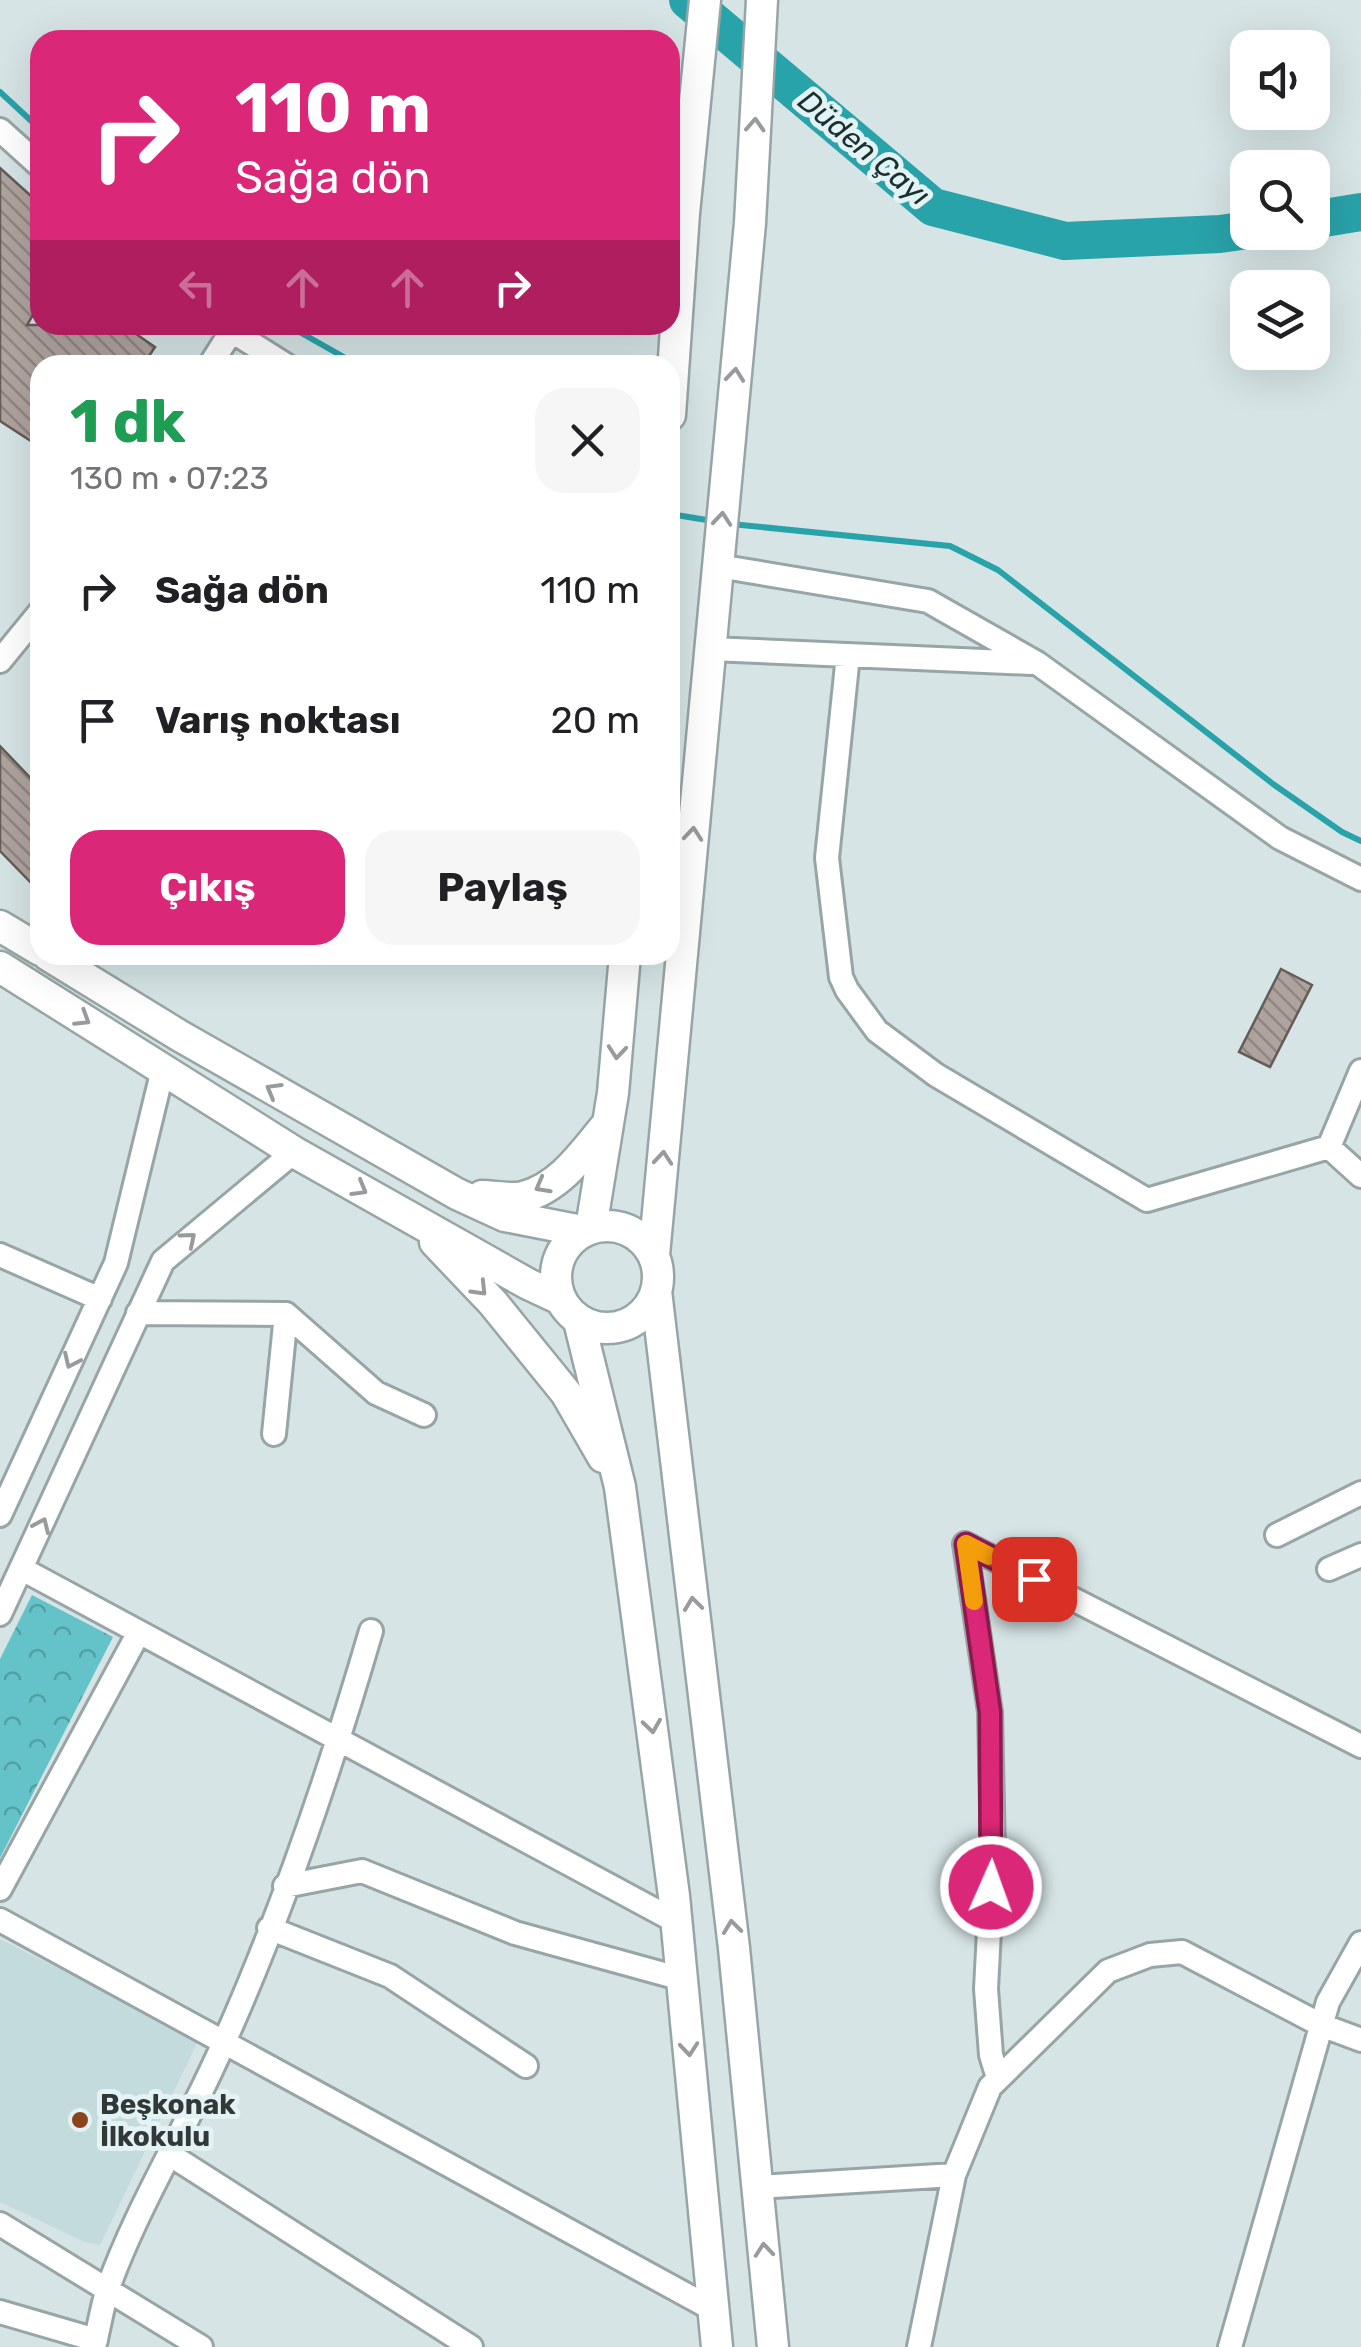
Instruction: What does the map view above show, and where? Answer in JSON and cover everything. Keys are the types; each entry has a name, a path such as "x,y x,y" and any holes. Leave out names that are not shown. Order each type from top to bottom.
{"main road":[{"path":"680,271 706,0"},
{"path":"654,1255 750,222 762,0"},
{"path":"0,926 30,944"},
{"path":"64,965 180,1036 457,1194 505,1216 586,1230 615,1226 631,1231 654,1255 734,1948 773,2347"},
{"path":"624,965 613,1093 586,1230 570,1241 556,1268 620,1487 677,1922 717,2347"},
{"path":"0,967 294,1152 570,1310 610,1328 625,1325 639,1317 656,1291"},
{"path":"457,1194 521,1198 550,1185 576,1162 606,1126"},
{"path":"412,1218 493,1303 566,1393 620,1487"}],"street":[{"path":"0,130 30,157"},
{"path":"236,335 269,355"},
{"path":"718,566 928,601 1036,663 1280,838 1361,879"},
{"path":"0,661 30,624"},
{"path":"710,649 1036,663"},
{"path":"848,655 826,858 841,977 853,1002 877,1032 936,1075 1147,1200 1330,1147"},
{"path":"0,1516 116,1263 163,1069"},
{"path":"1330,1147 1361,1071"},
{"path":"1330,1147 1361,1176"},
{"path":"0,1614 163,1261 294,1152"},
{"path":"0,1255 100,1299"},
{"path":"138,1313 286,1314 376,1393 424,1414"},
{"path":"274,1434 286,1314"},
{"path":"1276,1536 1361,1493"},
{"path":"998,2078 991,2054 986,1988 993,1853 990,1712 966,1544 1361,1746"},
{"path":"1329,1570 1361,1556"},
{"path":"22,1569 677,1922"},
{"path":"0,2312 95,2344 108,2288 225,2040 269,1928 338,1741 370,1631"},
{"path":"0,1889 138,1634"},
{"path":"284,1886 362,1871 514,1933 682,1979"},
{"path":"0,1920 225,2040 391,2137 714,2310"},
{"path":"269,1928 390,1976 526,2066"},
{"path":"1230,2347 1328,2002 1361,1943"},
{"path":"919,2347 954,2175 990,2087 1108,1971 1150,1954 1182,1952 1321,2025 1361,2040"},
{"path":"169,2154 472,2347"},
{"path":"758,2187 954,2175"},
{"path":"0,2224 201,2347"}],"shaded area":[{"name":"Beşkonak İlkokulu","path":"0,1939 199,2039 100,2245 85,2242 0,2202"}],"green space":[{"path":"32,1595 113,1637 0,1858 0,1659"}],"building":[{"path":"0,168 30,195 30,335 138,335 155,347 150,355 30,355 30,440 0,421"},
{"path":"0,746 30,778 30,882 0,851"},
{"path":"1281,969 1312,985 1270,1067 1239,1052"}],"waterway":[{"name":"Düden Çayı","path":"688,0 933,207 1065,241 1230,233"},
{"path":"0,92 30,120"},
{"name":"Düden Çayı","path":"1330,217 1361,212"},
{"path":"305,335 340,355"},
{"path":"680,516 713,521"},
{"path":"731,524 950,546 998,570 1273,784 1361,841"}],"slow traffic":[{"path":"974,1601 966,1544 989,1556"}],"place":[{"name":"Beşkonak İlkokulu","path":"80,2120"}],"route":[{"path":"991,1887 990,1712 966,1544 1034,1579"}]}
